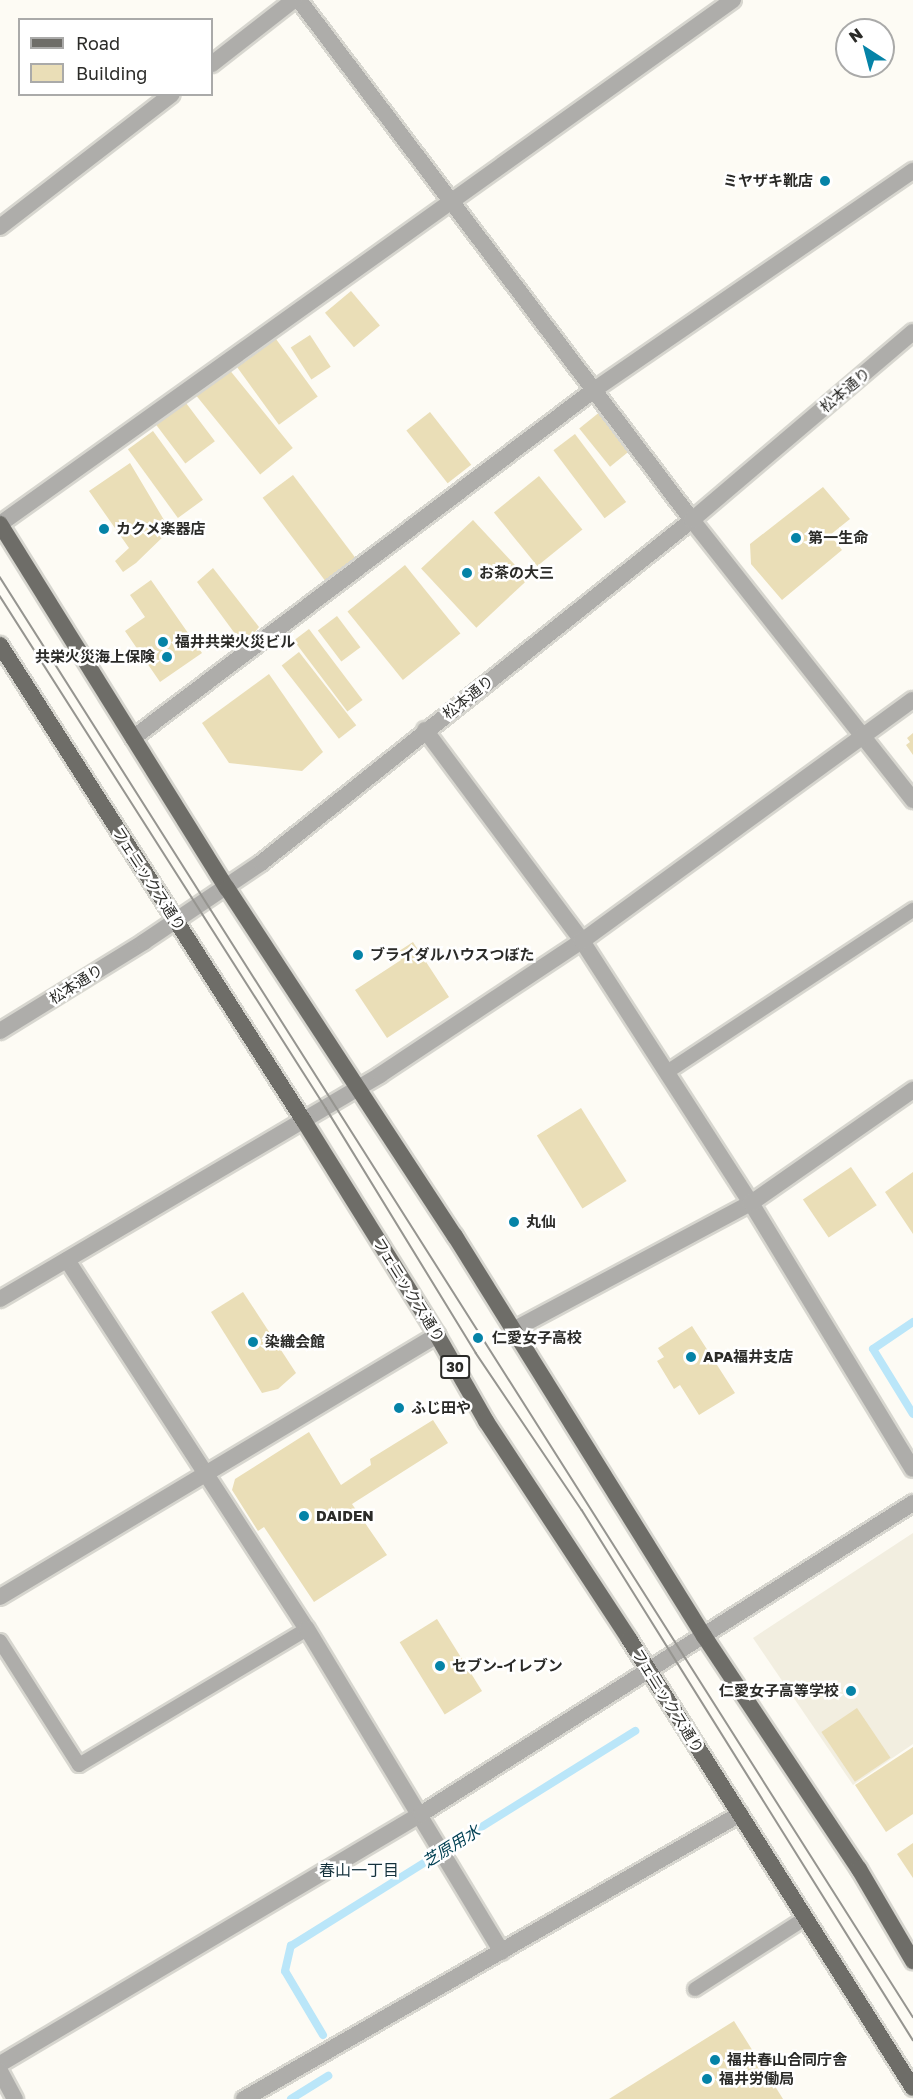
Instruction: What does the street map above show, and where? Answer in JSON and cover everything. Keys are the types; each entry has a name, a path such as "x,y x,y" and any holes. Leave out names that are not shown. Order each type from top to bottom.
{"main road":[{"path":"0,524 132,738 513,1330 704,1636 859,1869 913,1961"},
{"name":"フェニックス通り","path":"0,645 304,1121 437,1335 486,1421 649,1671 913,2088"}],"street":[{"path":"213,63 294,0"},
{"path":"299,0 692,520 913,800"},
{"path":"0,524 733,0"},
{"path":"0,227 169,96"},
{"path":"132,738 594,390 913,171"},
{"name":"松本通り","path":"0,1031 227,888 692,520 913,332"},
{"path":"0,1299 357,1090 582,941 913,700"},
{"path":"425,730 582,941 751,1203 913,1469"},
{"path":"513,1330 751,1203 913,1090"},
{"path":"67,1260 307,1629 421,1814 502,1952"},
{"path":"0,1597 207,1475 437,1335"},
{"path":"0,2064 421,1814 913,1503"},
{"path":"244,2099 740,1814"},
{"path":"0,2071 15,2099"}],"lane":[{"path":"667,1072 913,910"},
{"path":"0,1641 79,1766 307,1629"},
{"path":"695,1989 804,1918"}],"shaded area":[{"name":"仁愛女子高等学校","path":"913,1533 913,1744 853,1785 753,1638"}],"building":[{"path":"351,291 380,325 354,347 325,313"},
{"path":"310,335 331,367 311,379 291,348"},
{"path":"276,339 318,396 279,425 237,367"},
{"path":"228,368 293,448 260,474 195,394"},
{"path":"183,399 215,441 185,464 153,421"},
{"path":"601,411 632,449 610,467 579,429"},
{"path":"430,412 471,465 448,483 406,430"},
{"path":"153,431 203,500 178,518 128,449"},
{"path":"575,434 626,502 605,518 553,450"},
{"path":"130,463 170,530 136,563 123,572 115,561 129,548 89,491"},
{"path":"293,475 357,560 327,583 263,498"},
{"path":"539,476 582,530 537,566 494,513"},
{"path":"823,487 850,519 830,535 842,550 782,600 751,564 750,544"},
{"path":"473,520 528,579 476,628 421,568"},
{"path":"405,565 460,633 403,680 347,612"},
{"path":"213,568 259,627 244,646 197,582"},
{"name":"福井共栄火災ビル","path":"151,580 202,653 160,682 125,631 145,617 130,595"},
{"path":"337,616 360,647 341,662 318,630"},
{"path":"309,629 363,700 347,712 294,640"},
{"path":"299,652 356,725 339,739 282,666"},
{"path":"269,674 323,752 302,771 229,763 202,723"},
{"path":"913,733 913,755 906,745 910,742 907,738"},
{"path":"413,942 449,997 387,1038 355,990 401,960 396,953"},
{"path":"581,1108 627,1181 582,1208 537,1136"},
{"path":"851,1167 877,1205 829,1238 803,1199"},
{"path":"913,1172 913,1234 885,1192"},
{"name":"染織会館","path":"243,1292 296,1373 278,1389 262,1393 211,1312"},
{"path":"692,1326 735,1393 699,1415 680,1385 674,1389 657,1361 664,1357 658,1348"},
{"name":"DAIDEN","path":"433,1420 448,1443 352,1504 387,1555 314,1602 264,1527 258,1531 232,1490 235,1479 309,1432 341,1485 371,1465 370,1459"},
{"name":"セブン-イレブン","path":"437,1619 482,1691 445,1714 400,1642"},
{"path":"857,1708 891,1758 855,1782 821,1732"},
{"path":"913,1747 913,1814 886,1832 855,1785"},
{"path":"913,1843 913,1878 897,1854"},
{"name":"福井春山合同庁舎","path":"734,2021 783,2099 609,2099"}],"waterway":[{"path":"913,1322 873,1349 913,1414"},
{"name":"芝原用水","path":"323,2035 285,1971 291,1946 635,1731"},
{"path":"291,2099 328,2076"}],"tram line":[{"path":"0,577 913,2017"},
{"path":"0,596 326,1108 476,1353 582,1510 913,2040"}],"place":[{"name":"ミヤザキ靴店","path":"825,181"},
{"name":"カクメ楽器店","path":"104,529"},
{"name":"第一生命","path":"796,538"},
{"name":"お茶の大三","path":"467,573"},
{"name":"福井共栄火災ビル","path":"163,642"},
{"name":"共栄火災海上保険","path":"167,657"},
{"name":"ブライダルハウスつぼた","path":"358,955"},
{"name":"丸仙","path":"514,1222"},
{"name":"仁愛女子高校","path":"478,1338"},
{"name":"染織会館","path":"253,1342"},
{"name":"APA福井支店","path":"691,1357"},
{"name":"ふじ田や","path":"399,1408"},
{"name":"DAIDEN","path":"304,1516"},
{"name":"セブン-イレブン","path":"440,1666"},
{"name":"仁愛女子高等学校","path":"851,1691"},
{"name":"福井春山合同庁舎","path":"715,2060"},
{"name":"福井労働局","path":"707,2079"}],"district":[{"name":"春山一丁目","path":"359,1870"}]}
